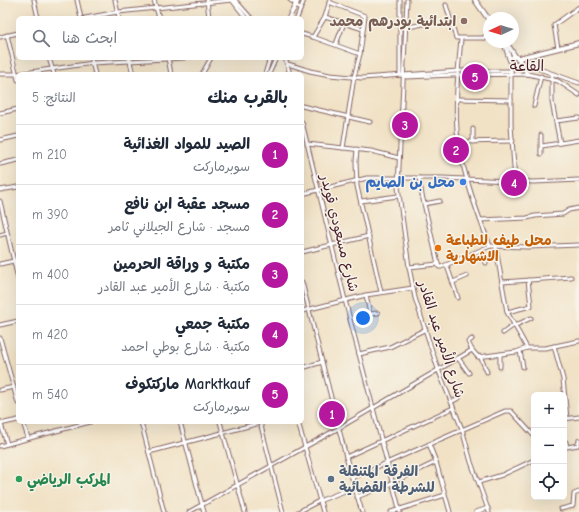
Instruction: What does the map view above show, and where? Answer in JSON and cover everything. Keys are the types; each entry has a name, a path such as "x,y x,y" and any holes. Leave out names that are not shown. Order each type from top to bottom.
{"main road":[{"path":"475,0 483,12"},
{"path":"291,16 297,2"},
{"path":"511,62 518,61 530,55 579,43"},
{"path":"506,48 511,62"},
{"path":"509,48 518,61"},
{"path":"511,62 518,61"}],"street":[{"path":"34,0 38,16"},
{"path":"77,0 81,16"},
{"path":"115,0 119,16"},
{"path":"154,0 158,16"},
{"path":"96,16 208,1 233,0 249,16"},
{"path":"233,0 245,16"},
{"path":"290,0 297,2 300,10"},
{"path":"298,16 304,0"},
{"name":"شارع الأمير عبد القادر","path":"400,0 402,75"},
{"name":"شارع الأمير عبد القادر","path":"407,0 402,75 398,196 409,267 413,288 438,370 462,429 489,510"},
{"path":"208,1 209,16"},
{"path":"314,37 325,17 330,1 364,16 360,54 354,77 343,148"},
{"path":"446,5 456,38 483,38"},
{"path":"558,48 554,27 555,23 579,7"},
{"path":"325,17 363,29"},
{"path":"336,44 344,23"},
{"path":"400,29 428,23"},
{"path":"0,37 16,33"},
{"path":"304,34 336,44 360,54"},
{"path":"7,35 16,72"},
{"path":"461,39 457,99 459,142 467,179 490,246"},
{"path":"50,60 53,72"},
{"path":"92,60 95,72"},
{"path":"29,72 120,60"},
{"path":"129,60 132,72"},
{"path":"169,60 171,72"},
{"path":"203,72 210,60"},
{"path":"266,72 269,60"},
{"path":"270,72 275,60"},
{"path":"286,60 290,72"},
{"path":"518,61 528,74"},
{"path":"518,61 579,83"},
{"path":"516,75 518,61"},
{"path":"511,62 511,100 515,181"},
{"path":"288,64 322,74 362,78 402,75 406,77 458,73 528,74 541,76 563,83 579,94"},
{"path":"0,74 16,74"},
{"path":"552,74 552,102 560,143"},
{"path":"534,106 541,76"},
{"path":"457,99 511,100"},
{"path":"304,106 370,122"},
{"path":"0,113 16,109"},
{"path":"556,121 579,118"},
{"path":"473,129 473,142"},
{"name":"شارع مسعودي قويدر","path":"304,131 345,300 399,510"},
{"path":"541,135 541,154"},
{"path":"0,140 16,136"},
{"path":"542,146 579,140"},
{"path":"459,142 513,141"},
{"path":"307,144 343,148 399,158"},
{"path":"356,150 357,180 360,201 381,292"},
{"path":"0,164 16,160"},
{"path":"304,194 367,178 467,179 534,182 579,180"},
{"path":"419,178 438,264"},
{"path":"0,190 16,187"},
{"path":"360,201 398,196"},
{"path":"0,201 1,212 8,233 16,272"},
{"path":"424,204 440,201"},
{"path":"480,220 527,218 563,214 569,210 579,208"},
{"path":"0,235 8,233"},
{"path":"304,251 369,236"},
{"path":"409,267 438,264 440,267 447,266 490,246 496,248 579,245"},
{"path":"496,248 507,312 527,348"},
{"path":"482,250 486,263"},
{"path":"0,264 16,260"},
{"path":"447,266 458,298"},
{"path":"453,282 466,276"},
{"path":"502,282 571,277"},
{"path":"507,312 531,306 528,280"},
{"path":"304,310 366,295 413,288"},
{"path":"304,290 340,428 346,457 362,512"},
{"path":"366,295 370,314 378,313"},
{"path":"503,333 531,318"},
{"path":"0,325 16,321"},
{"path":"360,354 390,347 426,329"},
{"path":"0,338 16,395"},
{"path":"472,340 468,342 477,357 579,341"},
{"path":"554,346 563,379 564,392"},
{"path":"189,512 340,428 472,350"},
{"path":"520,351 523,367"},
{"path":"0,355 4,354"},
{"path":"500,354 500,367"},
{"path":"480,356 487,372"},
{"path":"458,358 468,373"},
{"path":"304,367 322,362"},
{"path":"0,390 14,387"},
{"path":"451,402 459,398"},
{"path":"346,457 453,408"},
{"path":"352,478 508,410 511,411 531,430"},
{"path":"567,419 579,417"},
{"path":"7,444 0,423 16,420"},
{"path":"24,424 28,438"},
{"path":"0,446 82,424"},
{"path":"142,424 164,512"},
{"path":"180,424 204,512"},
{"path":"221,424 245,512"},
{"path":"149,452 253,424"},
{"path":"260,424 283,512"},
{"path":"299,424 323,512"},
{"path":"567,448 578,445 579,440"},
{"path":"429,444 436,462 450,512"},
{"path":"479,482 502,475 531,461"},
{"path":"358,497 436,462"},
{"path":"298,512 319,501 355,487"},
{"path":"561,509 573,506 574,494 579,492"},
{"path":"391,512 445,495"},
{"path":"476,512 489,510"}],"place":[{"name":"ابتدائية بودرهم محمد","path":"464,21"},
{"name":"Marktkauf ماركتكوف","path":"475,77"},
{"name":"مكتبة و وراقة الحرمين","path":"405,125"},
{"name":"مسجد عقبة ابن نافع","path":"456,150"},
{"name":"محل بن الصايم","path":"463,182"},
{"name":"مكتبة جمعي","path":"514,183"},
{"name":"محل طيف للطباعة الاشهارية","path":"438,248"},
{"name":"الصيد للمواد الغذائية","path":"332,414"},
{"name":"المركب الرياضي","path":"19,479"},
{"name":"الفرقة المتنقلة للشرطة القضائية","path":"331,479"}],"district":[{"name":"القاعة","path":"527,66"}]}
